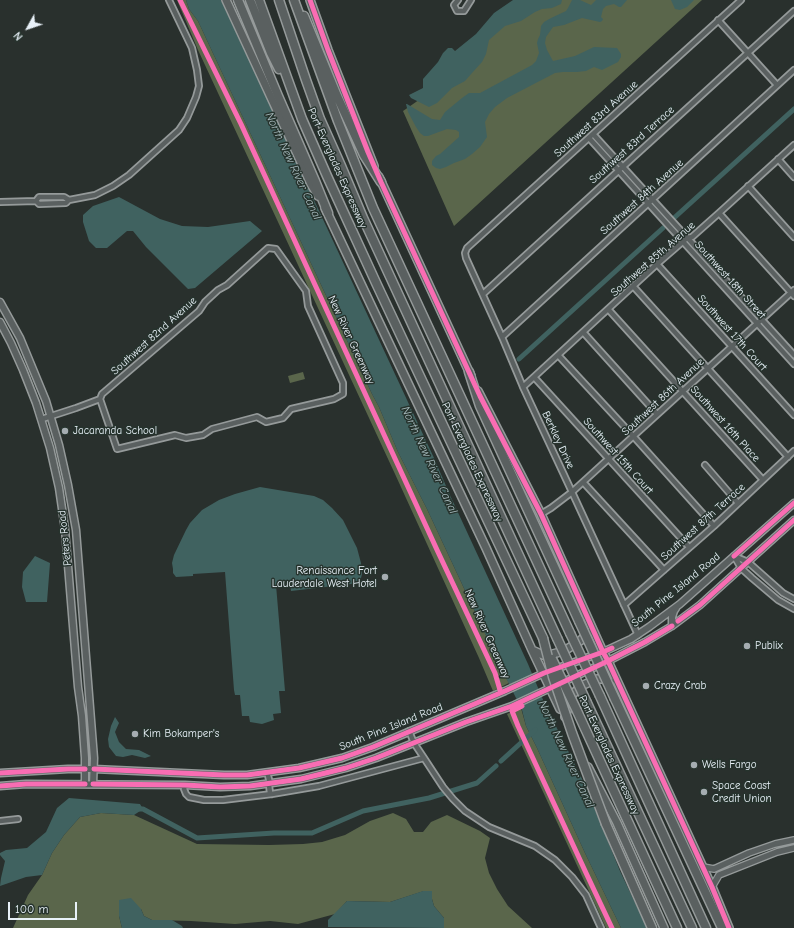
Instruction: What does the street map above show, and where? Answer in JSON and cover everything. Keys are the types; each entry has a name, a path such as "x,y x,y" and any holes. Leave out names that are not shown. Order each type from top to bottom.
{"highway":[{"path":"238,0 328,213"},
{"path":"250,0 271,52 302,119"},
{"name":"Port Everglades Expressway","path":"259,0 302,119 327,176 677,928"},
{"path":"278,0 320,119 343,173 692,928"},
{"name":"Port Everglades Expressway","path":"294,0 338,121 373,208 706,928"},
{"path":"297,0 332,84 364,155 381,182"},
{"path":"469,372 480,406 722,928"},
{"path":"542,638 553,677 572,733 606,824 652,928"}],"main road":[{"path":"226,0 311,184 328,213 486,548 576,744 616,823 664,928"},
{"path":"310,0 328,50 381,182 469,372 541,514 712,887 729,928"},
{"name":"Peters Road","path":"0,302 20,338 38,381 51,416 68,485 76,530 91,719 94,769 93,784"},
{"name":"Peters Road","path":"0,322 23,370 42,419 59,488 65,529 78,687 86,758 85,784"},
{"name":"South Pine Island Road","path":"0,773 94,769 247,775 299,768 342,758 409,732 544,673 603,652 631,639 680,604 794,503"},
{"name":"South Pine Island Road","path":"0,786 26,784 93,784 220,787 250,786 301,779 346,768 376,758 466,722 512,706 645,642 672,626 700,605 794,520"},
{"path":"672,626 674,611 680,604"},
{"path":"532,650 543,655 564,652 580,641 589,632 589,620"},
{"path":"564,718 572,695 581,686 597,679 603,679 619,686"}],"street":[{"path":"0,202 36,201 39,198 64,197 69,200 95,195 130,175 179,130 200,86 192,48 169,0"},
{"path":"458,0 454,5 457,11 464,11 471,0"},
{"name":"Southwest 83rd Avenue","path":"465,253 467,248 741,0"},
{"name":"Southwest 83rd Terrace","path":"483,294 794,11"},
{"path":"718,20 777,85"},
{"name":"Southwest 84th Avenue","path":"502,337 794,70"},
{"name":"Southwest 18th Street","path":"591,136 651,201 794,364"},
{"name":"Southwest 85th Avenue","path":"523,386 657,264 685,240 692,237 794,144"},
{"path":"778,159 794,177"},
{"path":"748,186 794,237"},
{"path":"719,213 793,293"},
{"name":"Southwest 18th Street","path":"685,240 762,319 794,355"},
{"name":"Southwest 82nd Avenue","path":"42,419 100,399 102,394 199,310 218,290 227,285 268,248 276,249 306,292 308,306 343,383 344,394 334,399 291,409 283,418 266,422 257,417 212,429 203,435 186,438 175,435 116,449 100,399"},
{"name":"Berkley Drive","path":"465,253 523,386 638,635"},
{"name":"Southwest 17th Court","path":"657,264 794,415"},
{"path":"633,286 788,457"},
{"name":"Southwest 86th Avenue","path":"541,514 572,492 634,437 707,368 793,293"},
{"name":"Southwest 16th Place","path":"608,309 763,480"},
{"path":"583,332 657,414"},
{"path":"558,355 714,526"},
{"name":"Southwest 15th Court","path":"534,377 689,547"},
{"name":"Southwest 87th Terrace","path":"624,605 714,526 794,451"},
{"path":"705,465 738,503"},
{"path":"583,482 664,570"},
{"path":"734,556 748,562 783,593 794,599"},
{"path":"734,556 741,568 778,600 794,609"},
{"path":"409,732 414,743 443,787 465,811 488,827 535,846 555,860 572,877 586,895 600,928"},
{"path":"184,785 186,794 189,797 204,800 223,800 319,786 424,758"},
{"path":"267,772 270,783 270,793 272,794"},
{"path":"0,821 18,819"},
{"path":"703,868 714,869 775,844 794,840"},
{"path":"712,887 719,875 777,852 794,848"}],"green space":[{"path":"177,0 186,0 189,9 198,21 379,407 398,452 427,509 509,683 493,691 395,474 198,50"},
{"path":"522,0 702,0 454,226 403,111 426,95"},
{"path":"303,372 305,379 290,383 288,376"},
{"path":"521,708 526,726 621,928 606,928 507,714"},
{"path":"101,813 134,815 197,844 269,845 322,842 345,835 370,821 393,813 406,819 414,832 423,832 431,822 447,815 480,831 490,838 485,858 489,873 508,906 532,928 444,928 444,918 434,906 431,891 424,891 390,902 347,901 335,914 298,924 270,921 235,924 152,920 144,916 141,909 119,916 122,928 13,928 28,895 42,875 52,853 64,835 80,817"}],"water":[{"name":"North New River Canal","path":"186,0 221,0 434,458 544,702 585,785 620,871 647,928 621,928 526,726 522,710 427,509 398,452 379,407 198,21 189,9"},
{"path":"513,0 562,0 561,4 552,8 542,9 521,21 505,26 489,40 486,54 482,62 465,81 452,88 437,103 429,107 411,98 409,95 423,88 423,79 448,48 452,48 455,51 476,34 494,13"},
{"path":"572,0 580,0 591,5 596,0 627,0 621,7 614,4 606,6 603,9 601,17 603,19 600,22 582,18 564,25 553,27 546,37 545,43 553,61 575,56 594,47 617,48 621,54 618,62 602,70 594,67 586,71 555,73 507,98 495,107 489,114 485,122 487,137 480,147 465,159 446,167 440,169 432,165 432,161 436,156 459,137 459,132 456,130 447,129 424,136 416,127 408,112 406,104 432,119 440,120 445,112 469,93 480,93 532,65 536,61 539,53 537,43 541,26 544,22 566,11"},
{"path":"671,0 694,0 687,7 680,10 675,9"},
{"path":"119,197 160,219 182,226 208,227 250,221 262,231 195,288 188,289 146,247 133,231 127,231 107,248 96,248 89,241 83,222 83,215 93,206"},
{"path":"260,487 314,496 323,500 343,520 357,548 362,574 359,581 351,584 291,591 290,584 276,585 285,691 279,691 281,713 273,714 274,720 262,724 250,722 249,716 242,716 240,695 235,695 225,572 193,574 193,576 176,577 173,573 172,563 174,555 186,530 190,523 202,510 219,500"},
{"path":"35,556 50,563 47,602 26,602 22,587 23,572"},
{"path":"115,717 119,723 115,732 119,742 126,749 139,750 151,756 145,758 132,755 123,757 116,756 109,747 108,739"},
{"path":"69,798 140,804 143,809 134,815 101,813 80,817 64,835 52,853 42,875 26,877 0,886 5,861 0,853 6,850 27,848 46,832 57,808"},
{"path":"423,891 432,891 434,906 444,918 444,928 328,927 328,920 347,901 390,902"},
{"path":"131,898 141,909 144,916 152,920 172,920 183,928 122,928 119,916 119,900"}],"waterway":[{"path":"674,218 794,109"},
{"path":"519,359 663,228"},
{"path":"501,761 535,730"},
{"path":"136,809 143,809 197,838 274,833 312,833 363,811 429,798 477,783 496,766"}],"cycle path":[{"name":"New River Greenway","path":"180,0 241,124 495,673 500,690"},
{"path":"310,0 328,50 381,182 480,396 541,514 712,887 729,928"},
{"path":"734,556 794,503"},
{"path":"678,621 700,605 794,520"},
{"path":"93,784 220,787 250,786 301,779 346,768 512,706 608,661 672,626"},
{"path":"94,769 247,775 299,768 342,758 373,747 544,673 612,648"},
{"path":"522,706 512,711 518,726 612,928"},
{"path":"0,773 85,769"},
{"path":"0,786 26,784 85,784"}],"place":[{"name":"Jacaranda School","path":"65,431"},
{"name":"Renaissance Fort Lauderdale West Hotel","path":"385,577"},
{"name":"Publix","path":"747,646"},
{"name":"Crazy Crab","path":"646,686"},
{"name":"Kim Bokamper's","path":"135,734"},
{"name":"Wells Fargo","path":"694,765"},
{"name":"Space Coast Credit Union","path":"704,792"}]}
